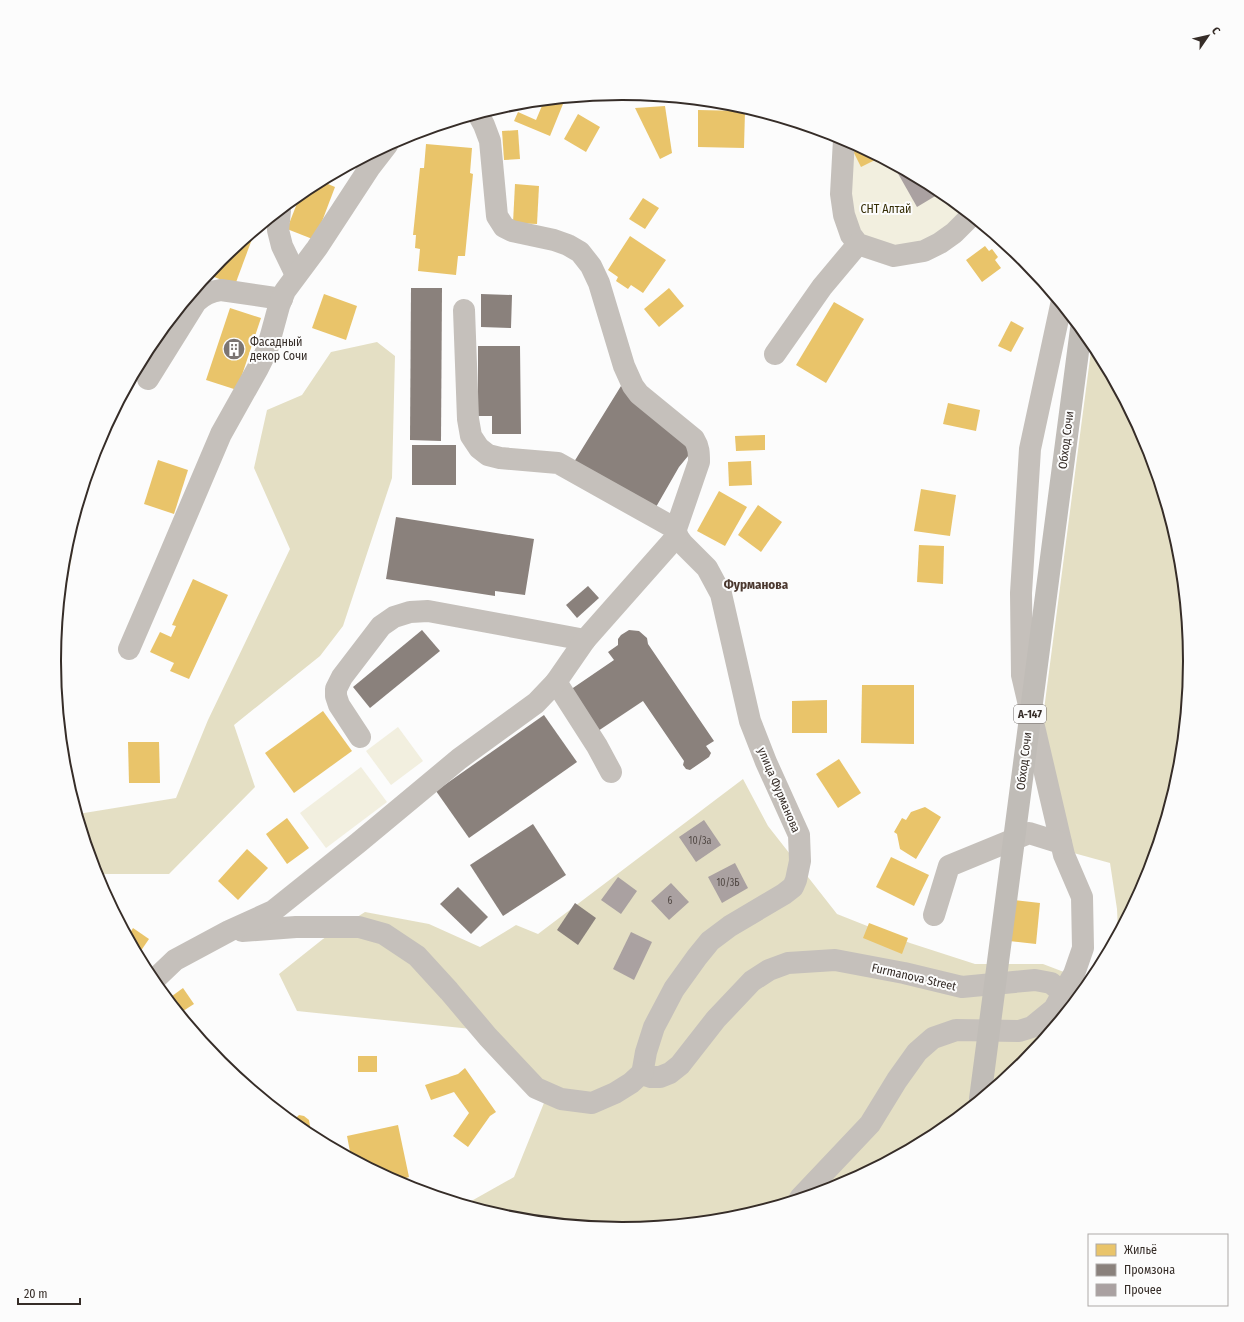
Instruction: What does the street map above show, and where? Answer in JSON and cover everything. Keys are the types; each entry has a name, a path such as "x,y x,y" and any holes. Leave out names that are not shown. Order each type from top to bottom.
{"highway":[{"name":"Обход Сочи","path":"981,1092 1080,337"}],"street":[{"path":"158,976 175,960 229,931 273,911 459,759 536,703 556,682 585,640 676,532 698,462 698,446 694,438 640,394 633,386 624,366 599,283 591,266 580,252 568,245 554,240 512,231 504,227 500,222 497,216 490,141 480,118"},
{"path":"844,146 841,194 844,215 851,235 858,244 894,256 924,251 940,243 954,233 968,219"},
{"path":"129,649 168,561 221,434 267,350 282,299 296,275 317,248 379,156"},
{"path":"279,216 278,230 282,246 296,275"},
{"path":"775,354 822,287 858,244"},
{"path":"148,379 201,296 213,291 221,290 282,299"},
{"path":"464,310 468,419 471,436 479,448 488,455 500,458 558,463 676,532"},
{"path":"808,1190 870,1124 897,1080 917,1052 933,1038 956,1030 1019,1031 1032,1027 1054,1009 1074,974 1083,948 1082,897 1064,855 1022,675 1021,600 1030,449 1060,310"},
{"name":"улица Фурманова","path":"643,1072 642,1069 646,1052 654,1027 674,989 696,957 710,941 730,926 784,894 793,886 796,880 800,861 799,836 766,762 750,721 720,594 707,568 682,543 676,532"},
{"path":"360,737 339,705 336,696 336,689 342,677 381,626 394,617 410,612 428,611 585,640"},
{"path":"556,682 597,746 610,772"},
{"path":"934,915 949,866 1029,833 1061,843"},
{"path":"229,931 296,927 359,927 384,934 416,956 449,991 488,1037 536,1088 561,1099 592,1103 615,1093 631,1083 643,1072"},
{"name":"Furmanova Street","path":"643,1072 645,1075 651,1077 660,1077 670,1073 680,1065 716,1019 752,981 769,970 788,963 835,960 904,973 962,987 1035,980 1051,984 1064,991"}],"green space":[{"name":"СНТ Алтай","path":"845,147 902,175 967,219 924,251 858,244"},
{"path":"398,727 423,761 391,785 366,751"},
{"path":"361,767 387,802 326,848 300,813"}],"shaded area":[{"path":"377,342 395,356 392,478 343,626 320,656 234,725 255,787 169,874 103,874 82,813 176,798 208,720 290,549 254,468 267,410 302,395 331,352"},
{"path":"1091,353 1108,381 1125,413 1140,446 1153,481 1164,516 1172,552 1182,624 1182,698 1172,770 1164,806 1153,841 1140,876 1118,923 1110,863 1070,852 1042,725"},
{"path":"72,550 73,551 66,589"},
{"path":"743,779 768,826 837,914 910,943 975,964 1043,964 1083,979 1067,1003 1044,1031 1019,1058 992,1083 964,1106 934,1127 902,1147 870,1164 837,1179 802,1192 767,1203 731,1211 659,1221 585,1221 513,1211 471,1201 514,1177 548,1093 491,1031 297,1011 279,974 323,939 365,912 429,924 480,947 516,925 538,934"}],"building: Жильё":[{"path":"563,104 550,136 514,121 518,112 536,120 542,106"},
{"path":"665,106 672,153 660,159 635,108"},
{"path":"698,110 729,111 745,114 744,148 698,147"},
{"path":"578,114 600,127 586,152 564,139"},
{"path":"518,130 520,159 504,160 502,131"},
{"path":"426,144 472,148 470,173 473,174 465,256 458,256 456,275 418,271 420,249 415,248 416,235 413,235 420,168 424,168"},
{"path":"853,150 874,160 861,167"},
{"path":"328,184 335,187 315,240 287,229 297,204"},
{"path":"515,184 539,186 537,224 513,223"},
{"path":"643,198 659,208 645,229 629,219"},
{"path":"630,236 666,260 643,293 631,285 628,289 616,281 618,277 608,270"},
{"path":"252,239 235,285 213,277"},
{"path":"985,246 989,251 992,249 998,257 995,260 1001,268 982,282 966,260"},
{"path":"669,288 684,306 659,327 644,309"},
{"path":"324,294 357,306 346,340 312,328"},
{"path":"834,302 864,319 826,383 796,365"},
{"name":"Фасадный декор Сочи","path":"230,308 261,318 237,390 206,380"},
{"path":"1011,321 1024,328 1011,352 998,346"},
{"path":"948,403 980,410 976,431 943,424"},
{"path":"765,435 765,450 736,451 735,436"},
{"path":"158,460 188,470 174,514 144,504"},
{"path":"751,461 752,485 729,486 728,462"},
{"path":"921,489 956,495 950,536 914,531"},
{"path":"719,491 747,507 725,546 697,531"},
{"path":"758,505 782,522 761,552 738,535"},
{"path":"919,545 944,546 943,584 917,582"},
{"path":"193,579 228,595 189,679 170,671 174,663 150,652 160,632 171,637 176,626 172,625"},
{"path":"862,685 914,685 914,744 861,743"},
{"path":"827,700 827,733 792,733 792,701"},
{"path":"323,711 352,751 294,793 265,753"},
{"path":"128,742 159,742 160,783 129,783"},
{"path":"839,759 861,793 838,808 816,774"},
{"path":"925,807 941,817 916,859 900,849 897,834 894,832 902,818 906,820 911,812"},
{"path":"287,818 309,848 287,864 266,834"},
{"path":"247,849 268,868 238,900 218,881"},
{"path":"891,857 929,875 914,906 876,887"},
{"path":"1013,900 1040,903 1036,944 1009,941"},
{"path":"869,923 908,938 902,954 863,938"},
{"path":"133,928 149,939 142,950 136,941 131,931"},
{"path":"183,988 194,1004 183,1011 172,996"},
{"path":"358,1056 377,1056 377,1072 358,1072"},
{"path":"465,1068 496,1112 490,1116 468,1147 453,1136 469,1113 454,1092 431,1100 425,1085 458,1074"},
{"path":"299,1115 304,1116 309,1120 310,1127 310,1127 296,1118"},
{"path":"398,1125 409,1177 406,1179 350,1152 347,1136"}],"building: Промзона":[{"path":"411,288 442,288 441,441 410,440"},
{"path":"481,294 512,295 511,328 481,327"},
{"path":"478,346 520,346 521,434 492,434 492,416 478,416"},
{"path":"621,386 693,450 679,467 656,507 574,462"},
{"path":"412,445 456,445 456,485 412,485"},
{"path":"396,517 534,539 525,595 495,591 495,596 386,579"},
{"path":"588,586 599,598 577,618 566,605"},
{"path":"422,630 440,651 370,708 353,687"},
{"path":"629,630 639,631 647,638 648,644 714,741 706,746 711,753 709,757 690,770 686,769 683,765 684,761 643,701 598,731 570,690 614,660 608,652 618,645 618,639"},
{"path":"544,715 577,762 469,838 436,791"},
{"path":"533,824 566,875 503,916 470,865"},
{"path":"458,887 488,917 471,934 440,904"},
{"path":"575,903 596,918 578,945 557,930"}],"building: Прочее":[{"path":"897,173 935,196 917,207"},
{"path":"704,820 721,845 696,862 679,837"},
{"path":"735,863 748,888 722,903 708,877"},
{"path":"618,877 637,891 621,914 601,900"},
{"path":"671,883 689,902 669,920 651,901"},
{"path":"631,932 652,942 634,980 613,969"}],"place":[{"name":"Фасадный декор Сочи","path":"234,349"}],"district":[{"name":"Фурманова","path":"756,584"}]}
